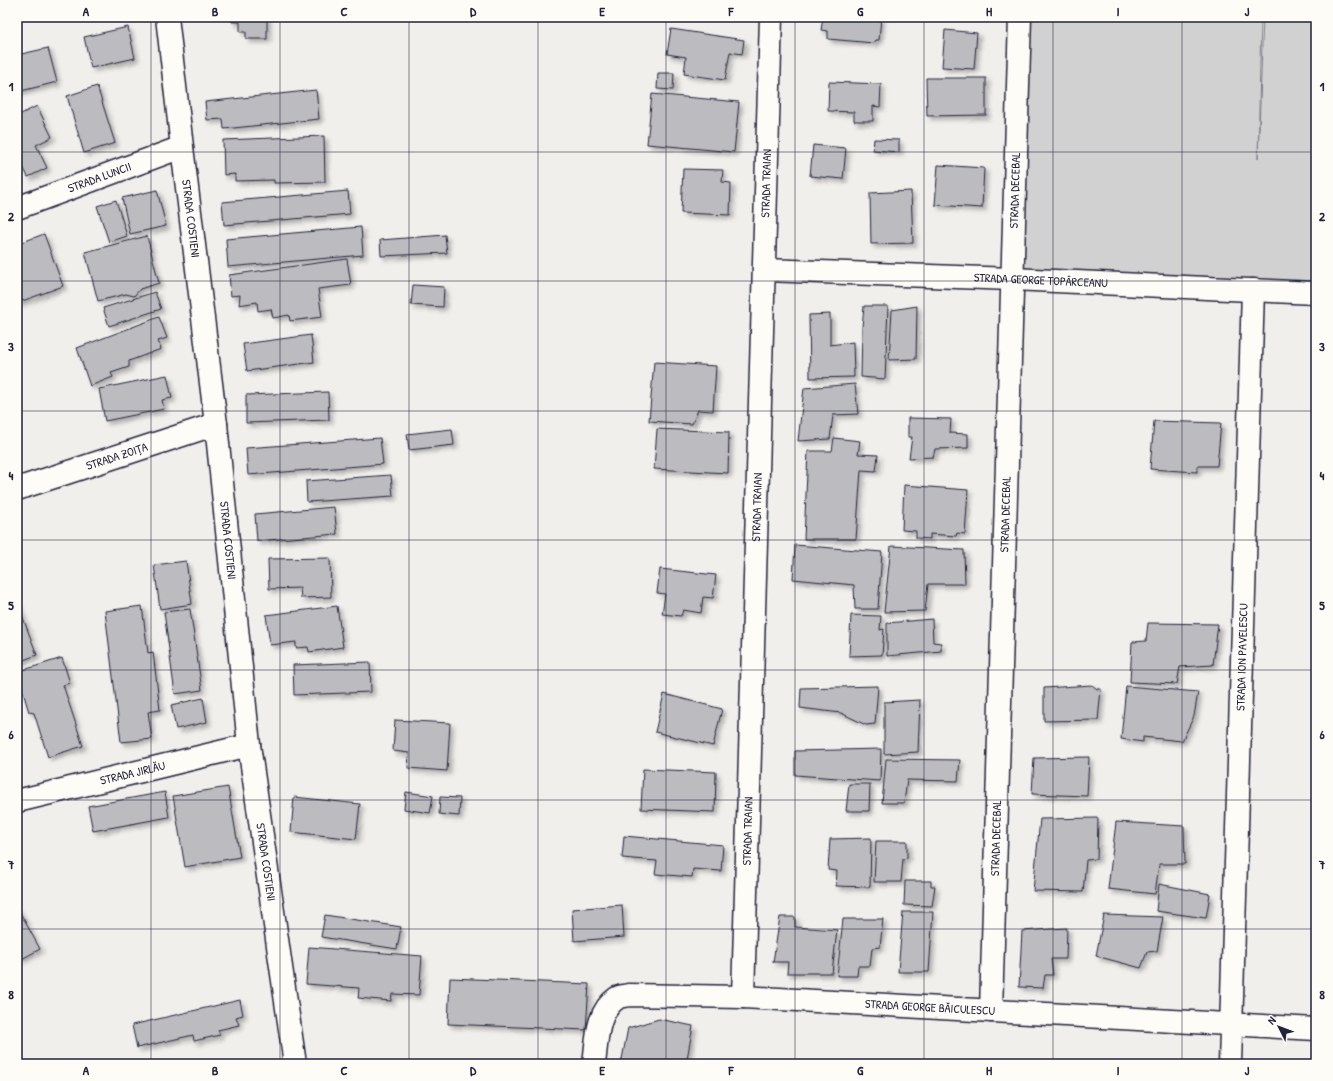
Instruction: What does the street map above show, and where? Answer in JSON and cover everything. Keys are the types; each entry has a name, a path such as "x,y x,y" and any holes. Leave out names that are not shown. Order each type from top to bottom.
{"street":[{"name":"STRADA COSTIENI","path":"167,17 216,424 249,746 295,1064"},
{"name":"STRADA TRAIAN","path":"743,997 765,270 771,17"},
{"name":"STRADA DECEBAL","path":"991,1011 1020,17"},
{"name":"STRADA LUNCII","path":"17,208 182,148"},
{"name":"STRADA GEORGE TOPÂRCEANU","path":"765,270 1012,279 1316,293"},
{"name":"STRADA ION PAVELESCU","path":"1230,1064 1254,290"},
{"name":"STRADA ZOIȚA","path":"17,489 216,424"},
{"name":"STRADA JIRLĂU","path":"17,801 249,746"},
{"name":"STRADA GEORGE BĂICULESCU","path":"594,1064 600,1020 606,1009 617,998 628,995 743,997 1316,1029"}],"shaded area":[{"path":"1026,17 1261,17 1258,159 1263,17 1316,17 1316,293 1017,273"}],"building":[{"path":"232,17 267,17 267,39 246,39 246,32 240,32 240,22 232,22"},
{"path":"823,17 881,17 879,40 876,40 874,43 828,39 828,31 821,30"},
{"path":"128,27 135,58 91,68 84,37"},
{"path":"671,29 744,40 742,54 730,52 725,80 684,74 686,57 667,54"},
{"path":"945,30 977,33 974,69 942,67"},
{"path":"48,48 57,82 17,92 17,55"},
{"path":"658,73 674,73 673,90 657,89"},
{"path":"926,78 986,78 986,115 927,116"},
{"path":"829,82 881,84 880,107 873,106 873,121 854,121 854,112 828,111"},
{"path":"97,86 115,143 84,153 67,96"},
{"path":"316,90 319,119 224,129 223,119 207,120 205,102"},
{"path":"652,94 739,102 734,152 647,144"},
{"path":"37,106 52,137 36,145 47,168 28,177 17,154 17,116"},
{"path":"324,136 325,182 274,183 274,180 235,181 235,174 224,175 223,140"},
{"path":"874,139 899,140 899,152 873,150"},
{"path":"813,145 846,148 843,179 810,176"},
{"path":"938,165 984,168 982,208 935,205"},
{"path":"683,169 723,170 722,182 731,183 730,215 681,213"},
{"path":"157,190 166,226 130,234 122,198"},
{"path":"348,191 350,214 224,225 222,202"},
{"path":"911,191 913,243 871,244 870,193"},
{"path":"116,200 127,236 109,242 97,206"},
{"path":"361,227 363,255 228,267 226,239"},
{"path":"44,234 63,286 17,303 17,244"},
{"path":"445,235 447,253 381,256 380,240"},
{"path":"147,236 159,283 140,289 134,296 126,294 98,301 85,252"},
{"path":"347,259 351,285 318,289 322,317 290,321 289,315 273,318 271,309 258,311 257,302 239,305 240,295 231,296 229,275"},
{"path":"413,285 444,287 443,307 411,305"},
{"path":"155,292 161,309 109,326 103,308"},
{"path":"864,306 888,306 885,379 861,377"},
{"path":"917,306 916,359 889,360 892,310"},
{"path":"830,314 830,345 853,342 854,377 810,378 809,315"},
{"path":"159,317 167,338 158,341 161,349 129,361 129,367 111,373 113,377 90,386 77,348"},
{"path":"311,335 314,362 247,371 243,344"},
{"path":"654,362 716,366 713,411 698,410 692,424 649,421"},
{"path":"167,375 172,398 162,400 164,409 105,421 99,389"},
{"path":"855,384 858,414 833,415 830,439 798,441 804,388"},
{"path":"328,392 329,420 246,423 246,395"},
{"path":"908,418 951,419 950,433 968,434 968,448 935,449 933,457 909,458 912,437 908,437"},
{"path":"1154,421 1221,423 1217,466 1197,466 1197,472 1150,469"},
{"path":"452,429 454,445 409,450 407,434"},
{"path":"657,429 729,432 728,473 654,469"},
{"path":"380,438 383,464 248,475 246,448"},
{"path":"834,438 860,441 858,454 878,455 876,471 861,470 856,539 804,539 808,451 832,451"},
{"path":"391,475 393,496 307,502 306,481"},
{"path":"904,485 968,490 965,534 957,533 956,536 930,534 930,539 916,538 916,531 902,530"},
{"path":"334,507 337,534 257,541 255,514"},
{"path":"795,545 882,552 878,609 855,609 854,585 793,579"},
{"path":"891,546 964,550 965,584 928,584 925,611 884,612"},
{"path":"330,558 331,597 301,598 300,588 269,589 268,559"},
{"path":"186,561 192,604 160,609 154,565"},
{"path":"660,569 716,575 713,598 703,597 701,613 683,610 681,616 662,614 665,594 657,593"},
{"path":"17,602 37,655 18,662 17,661"},
{"path":"142,606 148,653 153,652 160,710 148,712 152,739 121,742 105,611"},
{"path":"337,606 343,647 309,652 308,647 296,648 296,642 270,645 266,615"},
{"path":"190,609 202,690 175,694 164,612"},
{"path":"851,615 881,616 880,630 884,629 882,655 849,656"},
{"path":"932,619 933,642 941,643 941,651 887,656 887,623"},
{"path":"1148,623 1218,624 1213,665 1180,667 1177,684 1130,682 1132,642 1146,641"},
{"path":"62,658 70,683 63,685 83,746 48,757 34,713 29,712 17,672"},
{"path":"370,662 371,692 294,695 293,665"},
{"path":"1092,685 1097,689 1101,689 1098,720 1044,721 1044,688"},
{"path":"878,686 875,724 866,725 841,713 800,708 801,688"},
{"path":"1126,686 1198,692 1194,716 1182,741 1143,737 1143,742 1121,739"},
{"path":"664,694 722,709 713,746 655,732"},
{"path":"203,698 207,722 176,729 171,705"},
{"path":"920,700 918,752 884,754 884,702"},
{"path":"395,720 450,723 447,771 408,768 409,753 393,751"},
{"path":"881,749 880,781 795,775 795,751"},
{"path":"1089,757 1087,796 1032,794 1034,758"},
{"path":"886,759 960,760 958,781 907,780 904,803 882,803"},
{"path":"643,769 716,772 715,812 641,809"},
{"path":"849,784 870,784 869,811 846,811"},
{"path":"228,787 240,857 185,867 173,796"},
{"path":"165,792 169,817 93,831 88,806"},
{"path":"406,792 433,796 430,813 404,809"},
{"path":"294,797 360,804 356,839 291,832"},
{"path":"440,797 460,798 459,816 439,814"},
{"path":"1098,818 1097,859 1086,860 1083,892 1033,891 1040,819"},
{"path":"1116,822 1184,826 1185,864 1159,864 1155,894 1108,889"},
{"path":"624,836 723,845 721,871 693,869 692,877 655,874 657,861 622,858"},
{"path":"871,838 870,887 836,886 837,871 828,870 830,839"},
{"path":"876,841 907,841 907,858 903,859 901,882 874,882"},
{"path":"905,881 931,881 931,886 935,886 932,906 904,905"},
{"path":"1159,884 1210,894 1206,918 1156,911"},
{"path":"622,905 624,937 574,941 572,909"},
{"path":"17,907 40,949 20,960 17,954"},
{"path":"903,912 933,912 929,972 898,972"},
{"path":"325,915 401,927 397,949 321,937"},
{"path":"1104,915 1163,917 1157,951 1147,952 1141,968 1096,956"},
{"path":"780,917 795,917 795,927 837,930 832,973 787,973 788,962 773,962"},
{"path":"843,919 883,919 880,947 872,948 870,966 858,966 857,976 837,976"},
{"path":"1067,928 1066,959 1051,959 1053,975 1045,975 1043,988 1019,987 1022,931"},
{"path":"309,947 422,956 419,995 392,994 391,1001 358,998 359,988 306,984"},
{"path":"450,978 589,984 586,1030 448,1024"},
{"path":"240,1000 243,1015 236,1017 239,1025 218,1030 220,1035 194,1041 193,1035 137,1048 132,1025"},
{"path":"659,1019 693,1026 686,1064 621,1064 628,1028"}]}
